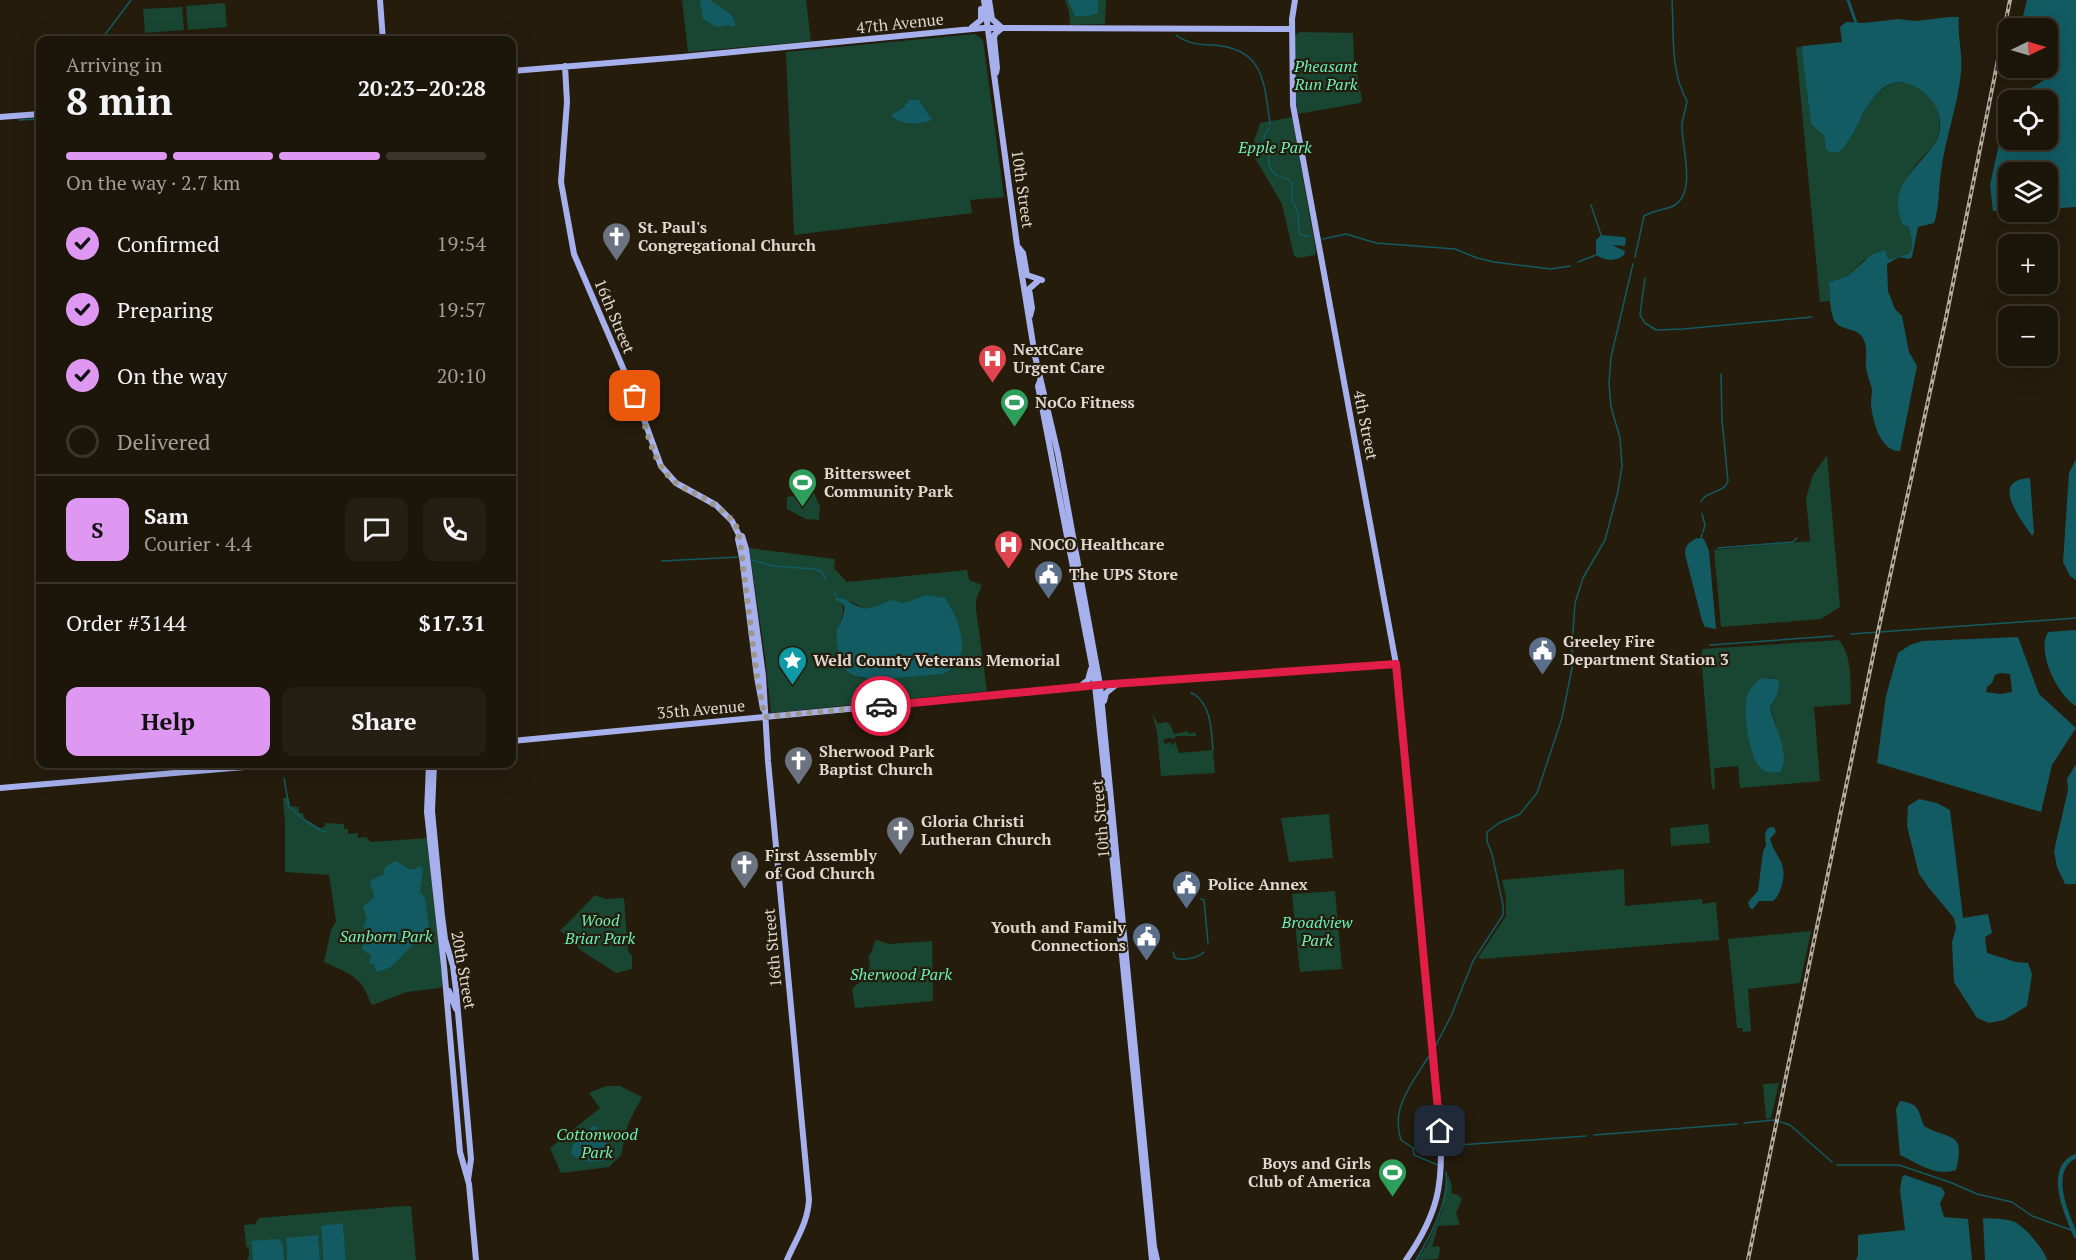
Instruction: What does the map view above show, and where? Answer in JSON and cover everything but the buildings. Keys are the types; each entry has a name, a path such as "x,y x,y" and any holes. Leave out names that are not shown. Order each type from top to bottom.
{"main road":[{"path":"380,0 383,36"},
{"path":"985,0 992,19 1002,28 994,38 998,68 994,77"},
{"path":"985,0 981,20 965,29 969,33 980,32 990,45"},
{"name":"10th Street","path":"985,0 1029,319 1040,381 1058,454 1103,711 1110,829 1118,871 1155,1259"},
{"path":"1292,29 1295,0"},
{"name":"47th Avenue","path":"516,71 965,29 1292,29"},
{"name":"4th Street","path":"1292,29 1293,105 1396,664 1442,1165 1433,1212 1424,1232 1406,1260"},
{"name":"16th Street","path":"565,66 567,102 560,174 574,254 638,403 661,466 676,483 716,505 732,521 739,534 757,677 765,717 809,1199 802,1231 787,1260"},
{"path":"0,117 36,114"},
{"path":"1017,245 1023,253 1027,275 1040,281 1029,289 1032,308 1029,319"},
{"name":"10th Street","path":"1040,381 1038,386 1098,685 1101,738 1109,777 1145,1204 1155,1259"},
{"path":"1079,687 1090,676 1092,662"},
{"name":"35th Avenue","path":"516,741 1098,685 1396,664"},
{"path":"1103,711 1106,693 1117,684"},
{"path":"0,788 237,768"},
{"name":"20th Street","path":"429,768 427,812 444,966 460,1152 468,1180"},
{"name":"20th Street","path":"434,768 432,812 445,939 454,970 459,1018 471,1159 468,1180 476,1260"},
{"path":"444,966 459,1018"},
{"path":"1145,1204 1150,1213"}],"green space":[{"path":"682,0 806,0 811,41 688,52"},
{"path":"1065,0 1106,0 1105,24 1070,25"},
{"path":"225,3 227,27 188,30 186,6"},
{"path":"182,7 184,30 145,33 143,9"},
{"name":"Pheasant Run Park","path":"1300,32 1353,33 1354,59 1362,100 1360,103 1298,114 1295,94 1295,35"},
{"path":"975,34 983,40 1004,197 970,200 972,213 794,235 786,52"},
{"path":"1803,46 1811,124 1824,136 1825,148 1848,131 1862,117 1870,101 1891,84 1905,83 1920,88 1934,103 1940,122 1935,143 1910,172 1899,197 1899,215 1902,224 1909,227 1911,251 1889,259 1887,257 1865,259 1848,276 1829,282 1830,301 1820,302 1796,48"},
{"name":"Epple Park","path":"1292,117 1316,251 1315,255 1298,258 1294,256 1282,204 1255,158 1253,148 1260,123"},
{"path":"1827,455 1840,607 1821,619 1721,627 1714,550 1810,541 1806,498 1813,475"},
{"name":"Bittersweet Community Park","path":"814,493 820,507 819,520 806,519 787,509 787,497"},
{"path":"749,548 835,559 834,568 847,582 967,570 969,580 982,585 976,600 976,609 987,691 771,713","holes":["926,595 864,679 850,675 837,629 842,617 842,604 850,601 865,609 874,608 887,601 903,603"]},
{"path":"1839,640 1849,662 1851,704 1814,707 1820,781 1740,788 1738,766 1714,768 1715,789 1712,789 1701,655 1703,649","holes":["1761,678 1773,678 1779,691 1770,706 1785,757 1753,686"]},
{"path":"1152,713 1158,724 1166,722 1170,724 1174,734 1195,732 1197,736 1177,736 1174,739 1163,740 1165,744 1171,742 1173,746 1175,741 1179,753 1213,750 1215,773 1161,776 1157,732"},
{"name":"Sanborn Park","path":"283,798 289,798 290,806 299,807 299,813 303,813 304,818 320,828 326,823 344,824 344,829 348,829 348,834 358,833 358,838 366,837 371,842 428,838 442,966 442,986 440,988 407,992 373,1005 363,987 354,977 324,962 331,930 336,921 329,875 285,872"},
{"path":"1329,814 1333,858 1289,862 1281,818"},
{"path":"1708,824 1710,843 1671,846 1670,828"},
{"path":"1624,869 1625,906 1702,899 1703,904 1716,902 1719,940 1478,958 1506,916 1506,897 1502,880"},
{"name":"Broadview Park","path":"1335,891 1342,969 1300,972 1292,894"},
{"name":"Wood Briar Park","path":"595,895 605,899 624,898 628,951 632,956 632,969 616,973 579,949 576,943 560,931"},
{"path":"1811,931 1800,983 1748,989 1751,1031 1743,1032 1742,1028 1737,1028 1728,939"},
{"name":"Sherwood Park","path":"877,940 889,944 932,941 933,1001 855,1008 852,989 868,971 870,966 868,956"},
{"path":"1779,1083 1771,1118 1766,1119 1763,1084"},
{"name":"Cottonwood Park","path":"606,1086 620,1086 642,1097 628,1124 621,1155 609,1167 561,1173 550,1148 600,1108 589,1093"},
{"path":"1448,1175 1452,1186 1451,1193 1462,1199 1456,1213 1460,1225 1438,1226 1432,1247 1439,1246 1438,1259 1417,1260 1427,1245 1442,1211"},
{"path":"411,1206 416,1260 346,1260 343,1223 325,1226 321,1230 323,1260 320,1260 318,1236 286,1243 287,1260 284,1260 283,1245 251,1242 253,1260 247,1260 249,1249 246,1246 244,1225 255,1224 259,1218"}],"water":[{"path":"700,0 710,0 730,14 735,27 729,25 717,27 703,19"},
{"path":"1068,0 1098,0 1098,13 1075,16"},
{"path":"2027,0 2076,0 2076,207 2058,208 2058,162 1998,162 1998,211 1993,211 1990,185 1998,149 2058,150 2058,90 2028,90 2047,78 2058,78 2058,18 2022,18"},
{"path":"1959,17 1961,72 1943,159 1936,217 1934,223 1918,227 1912,257 1909,259 1899,257 1887,264 1888,291 1895,309 1902,316 1909,352 1917,366 1900,451 1887,446 1878,433 1872,410 1872,389 1866,370 1864,340 1861,335 1842,327 1834,320 1830,306 1829,282 1848,276 1871,255 1885,250 1889,259 1911,251 1909,227 1902,224 1898,199 1906,179 1935,143 1939,134 1939,116 1925,93 1909,84 1893,83 1883,88 1870,102 1851,137 1839,152 1829,152 1825,148 1824,136 1811,124 1802,53 1803,46 1842,42 1840,27 1846,22 1864,23 1898,19 1915,21"},
{"path":"909,100 919,100 932,120 910,124 891,115 903,108"},
{"path":"1601,235 1624,237 1625,246 1612,245 1625,251 1624,255 1610,260 1596,255 1596,240"},
{"path":"2076,459 2076,580 2070,576 2063,562 2069,473"},
{"path":"2030,478 2034,533 2032,536 2015,510 2009,492 2011,485 2018,480"},
{"path":"1697,538 1704,539 1709,551 1716,629 1705,627 1702,621 1685,554 1688,544"},
{"path":"926,595 945,598 956,618 960,629 962,650 953,668 942,674 893,678 855,676 845,669 838,652 837,640 837,629 844,608 836,598 867,608 892,600 903,603"},
{"path":"2076,630 2076,706 2062,693 2051,673 2047,662 2045,641 2048,632"},
{"path":"2018,637 2039,694 2076,728 2052,765 2041,812 1877,763 1886,696 1898,653 1922,641","holes":["2010,674 2012,692 2000,694 1986,692 1995,675"]},
{"path":"1761,678 1777,679 1779,682 1778,693 1770,707 1783,749 1783,765 1780,772 1769,772 1761,768 1755,760 1749,741 1746,700 1748,693"},
{"path":"2076,764 2076,884 2065,884 2057,867 2054,851 2068,790 2067,779"},
{"path":"1919,799 1937,803 1950,810 1963,918 1988,914 1992,933 1985,937 1987,953 2016,962 2028,963 2032,974 2027,1006 2004,1020 1989,1023 1977,1018 1954,982 1952,942 1956,928 1954,918 1919,874 1907,826 1908,806"},
{"path":"1774,827 1776,832 1770,839 1782,865 1782,884 1773,901 1759,901 1753,909 1750,908 1748,902 1758,891 1766,845 1765,833 1768,828"},
{"path":"395,861 410,869 419,866 423,868 420,892 425,898 429,928 391,967 377,972 374,965 369,963 371,955 362,949 369,937 363,927 366,919 363,907 374,897 371,881 383,875 385,867"},
{"path":"1900,1101 1914,1106 1924,1126 1957,1142 1959,1157 1956,1170 1941,1172 1900,1155 1896,1109"},
{"path":"593,1126 597,1127 606,1142 610,1159 589,1161 571,1154 573,1145"},
{"path":"1905,1175 1942,1188 1945,1193 1940,1204 1944,1217 1968,1219 1972,1260 1856,1260 1858,1235 1905,1230 1900,1190 1902,1177"},
{"path":"1983,1218 2005,1219 2016,1223 2032,1238 2047,1260 1985,1260"},
{"path":"343,1223 346,1260 323,1260 321,1226"},
{"path":"318,1235 320,1260 287,1260 286,1238"},
{"path":"279,1239 283,1245 284,1260 253,1260 251,1241"}],"waterway":[{"path":"104,36 131,0"},
{"path":"1635,257 1644,216 1675,205 1682,198 1687,179 1682,133 1687,101 1675,65 1672,0"},
{"path":"1848,0 1856,23"},
{"path":"1176,35 1193,43 1229,47 1252,60 1263,81 1270,124"},
{"path":"19,120 36,119"},
{"path":"1269,128 1264,137 1270,168 1277,176 1292,183 1292,201 1298,212 1299,234 1309,237"},
{"path":"1591,205 1601,235"},
{"path":"1323,239 1346,234 1376,243 1455,249 1494,262 1551,269 1570,266"},
{"path":"1578,262 1596,255"},
{"path":"1436,1045 1451,1016 1473,961 1503,915 1503,905 1487,841 1487,832 1499,823 1520,814 1537,793 1562,718 1573,663 1575,603 1583,578 1605,540 1622,466 1620,438 1611,407 1609,383 1611,357 1633,264"},
{"path":"1645,278 1640,315 1645,323 1656,330 1812,317"},
{"path":"1701,502 1707,495 1723,488 1728,481 1722,420 1721,374"},
{"path":"1702,514 1705,525 1703,532"},
{"path":"1701,539 1702,534"},
{"path":"1718,548 1793,542 1797,538"},
{"path":"662,561 739,557"},
{"path":"752,560 773,566 815,569 821,571 826,579"},
{"path":"835,593 837,597"},
{"path":"1851,634 2076,618"},
{"path":"1710,645 1833,636"},
{"path":"1194,694 1200,699 1207,712 1213,750"},
{"path":"284,778 289,807 320,830"},
{"path":"322,831 327,832"},
{"path":"1201,899 1204,900 1208,943"},
{"path":"1173,952 1175,958 1182,959 1204,952"},
{"path":"1429,1056 1405,1096 1398,1117 1398,1128 1401,1140 1413,1148 1414,1155 1438,1165"},
{"path":"1744,1123 1774,1120 1790,1125 1832,1162"},
{"path":"1594,1135 1737,1124"},
{"path":"1445,1146 1586,1136"},
{"path":"1414,1148 1438,1147"},
{"path":"2076,1156 2067,1162 2062,1170 2060,1181 2064,1204 2076,1236"},
{"path":"1837,1165 1899,1165 1977,1194 2012,1202 2032,1216 2074,1231"},
{"path":"1416,1260 1433,1229 1442,1206 1446,1172"}],"railway":[{"path":"1748,1260 1879,627 1946,318 2010,0"}],"way so far":[{"path":"635,396 664,471 681,487 716,505 732,521 739,534 757,677 765,717 881,706"}],"place":[{"name":"St. Paul's Congregational Church","path":"617,262"},
{"name":"NextCare Urgent Care","path":"992,384"},
{"name":"NoCo Fitness","path":"1014,428"},
{"name":"Bittersweet Community Park","path":"803,508"},
{"name":"NOCO Healthcare","path":"1009,570"},
{"name":"The UPS Store","path":"1048,600"},
{"name":"Greeley Fire Department Station 3","path":"1542,676"},
{"name":"Weld County Veterans Memorial","path":"792,686"},
{"name":"Sherwood Park Baptist Church","path":"798,786"},
{"name":"Gloria Christi Lutheran Church","path":"900,856"},
{"name":"First Assembly of God Church","path":"744,890"},
{"name":"Police Annex","path":"1187,910"},
{"name":"Youth and Family Connections","path":"1147,962"},
{"name":"Boys and Girls Club of America","path":"1392,1198"}],"route":[{"path":"881,706 1098,685 1396,664 1440,1131"}]}
